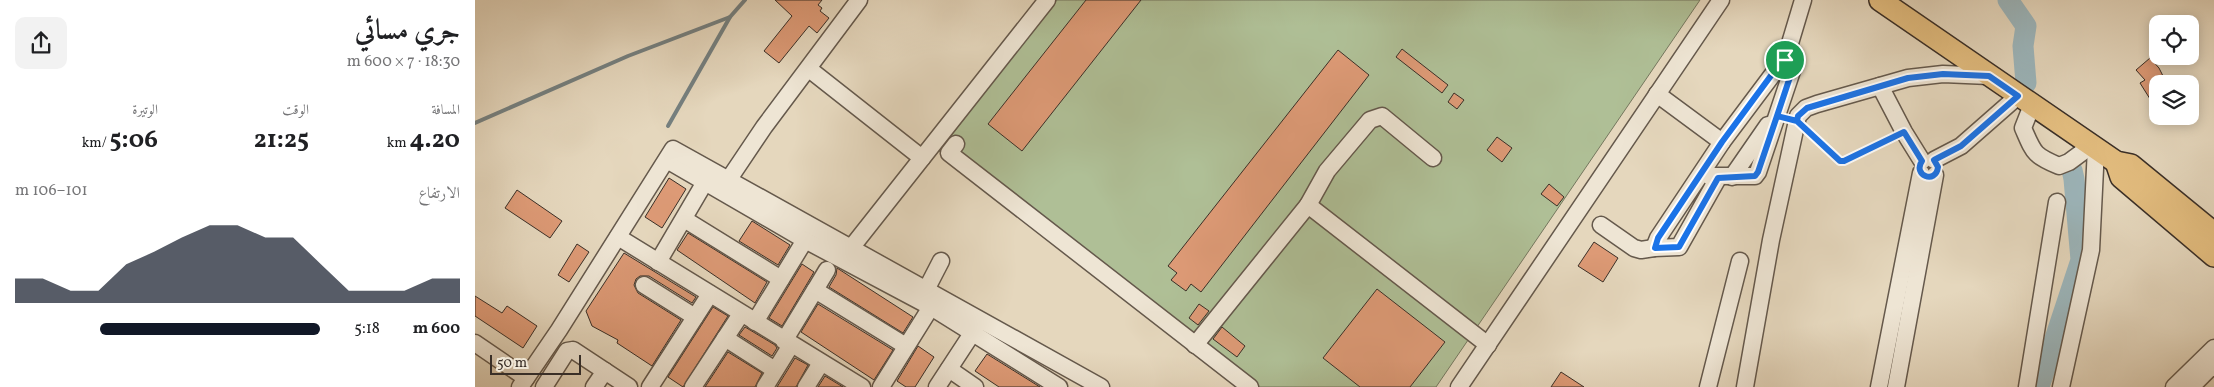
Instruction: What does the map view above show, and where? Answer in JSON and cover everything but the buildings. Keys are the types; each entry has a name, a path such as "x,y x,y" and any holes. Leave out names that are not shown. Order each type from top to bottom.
{"main road":[{"path":"1880,0 2116,162 2131,165 2214,233"},
{"path":"2116,162 2121,177 2214,256"}],"street":[{"path":"729,179 759,134 859,0"},
{"path":"851,248 1047,0"},
{"path":"1459,387 1721,0"},
{"path":"1655,248 1658,238 1699,175 1781,62 1785,60 1803,0"},
{"path":"1601,224 1634,248 1641,250 1679,247 1725,177 1780,108 1793,68 1785,60"},
{"path":"809,69 922,158"},
{"path":"1745,387 1771,240 1798,116 1807,108 1908,78 1934,75 1989,76"},
{"path":"1880,86 1904,132 1928,167 1896,387"},
{"path":"1657,94 1722,142"},
{"path":"2025,100 2023,128 2039,157 2059,166 2094,146"},
{"path":"1879,387 1928,167 2025,100"},
{"path":"1195,345 1308,204 1327,171 1370,120 1382,116 1433,158"},
{"path":"956,144 949,154 1250,387"},
{"path":"2061,387 2091,250 2094,146"},
{"path":"475,343 523,383 559,330 673,149 926,290 1059,387"},
{"path":"667,160 805,240 931,307 975,325 1101,387"},
{"path":"1699,175 1725,177"},
{"path":"658,262 705,182"},
{"path":"2027,387 2057,202"},
{"path":"1308,204 1488,345"},
{"path":"684,219 781,279"},
{"path":"618,237 787,343 862,387"},
{"path":"755,322 805,240"},
{"path":"926,290 941,261"},
{"path":"1708,387 1740,261"},
{"path":"765,387 827,270"},
{"path":"645,284 695,317"},
{"path":"815,290 906,346"},
{"path":"559,330 649,387 710,294"},
{"path":"881,387 931,307"},
{"path":"693,387 741,314"},
{"path":"937,387 975,325"},
{"path":"725,338 775,370"},
{"path":"2174,387 2214,348"},
{"path":"544,387 567,351 573,350 629,387"},
{"path":"806,387 821,363"},
{"path":"2191,387 2214,364"},
{"path":"949,369 975,387"},
{"path":"594,387 605,371"}],"path":[{"path":"1797,121 1840,161 1844,161 1904,132"}],"green space":[{"path":"1057,0 1700,0 1436,387 1242,387 939,151"}],"waterway":[{"path":"475,123 628,56 730,17 745,0"},
{"path":"2008,0 2026,26 2023,46 2026,83"},
{"path":"668,126 730,17"},
{"path":"2039,387 2081,260 2072,170"}],"route":[{"path":"1785,60 1781,62 1699,175 1658,238 1655,248 1679,247 1683,243 1718,178 1755,176 1777,116 1797,121 1840,161 1844,161 1904,132 1922,161 1919,168 1921,173 1923,176 1932,177 1938,171 1937,163 1934,160 1961,146 2018,96 1989,76 1943,74 1908,78 1817,104 1801,112 1797,121 1777,116 1793,68 1785,60"}]}
